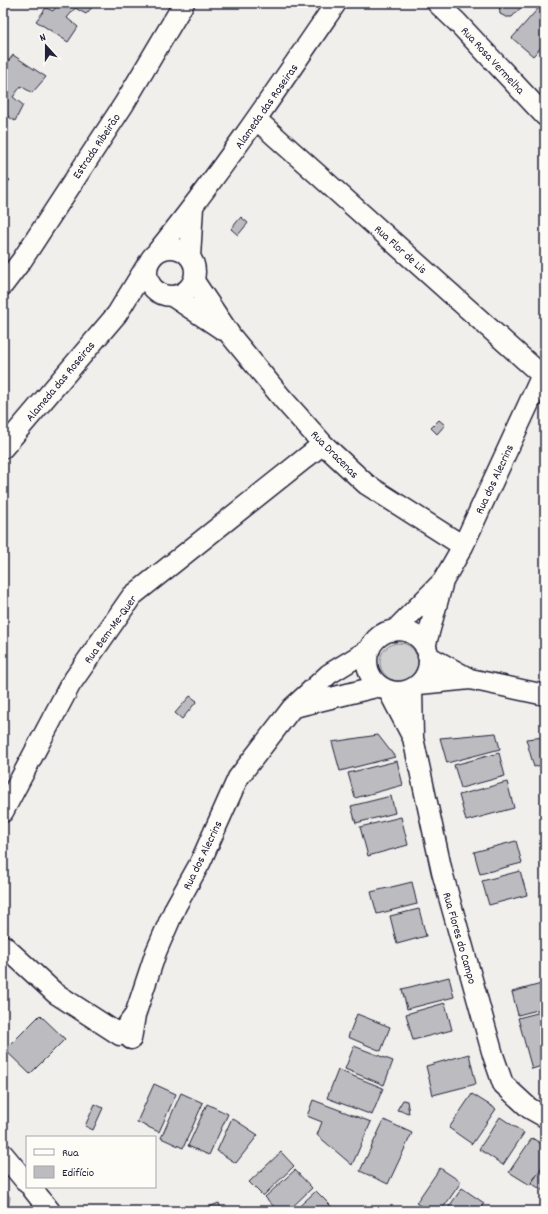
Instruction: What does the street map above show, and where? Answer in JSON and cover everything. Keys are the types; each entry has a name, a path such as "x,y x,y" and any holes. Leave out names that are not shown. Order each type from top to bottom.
{"street":[{"name":"Estrada Ribeirão","path":"3,285 22,260 124,104 184,3"},
{"name":"Alameda das Roseiras","path":"3,448 117,314 152,258 193,207 258,120 336,3"},
{"name":"Rua Rosa Vermelha","path":"437,3 458,22 545,116"},
{"name":"Rua Rosa Vermelha","path":"448,3 458,22"},
{"name":"Rua Flor de Lis","path":"258,120 544,377"},
{"path":"190,257 180,250 168,248 152,258 149,282 164,294 186,292 194,281 195,268 190,257 193,207"},
{"name":"Rua Dracenas","path":"194,281 231,336 282,398 323,444 366,484 463,546"},
{"name":"Alameda das Roseiras","path":"117,314 164,294"},
{"name":"Rua Dracenas","path":"164,294 231,336"},
{"name":"Rua dos Alecrins","path":"394,630 443,581 463,546 544,377"},
{"name":"Rua Bem-Me-Quer","path":"3,812 70,685 132,596 323,444"},
{"name":"Rua dos Alecrins","path":"427,651 443,581"},
{"path":"470,679 427,651 420,639 403,631 394,630 375,640 367,659 368,670 372,679 384,688 397,692 415,686 470,679 545,695"},
{"name":"Rua dos Alecrins","path":"3,945 55,993 126,1037 156,952 170,919 200,863 238,778 292,708 329,674 370,649"},
{"path":"415,686 426,674 427,651"},
{"name":"Rua Flores do Campo","path":"415,686 413,738 442,872 493,1055 503,1084 529,1108 545,1117"},
{"path":"292,708 384,688"},
{"name":"Rua Flores do Campo","path":"384,688 413,738"},
{"path":"3,1154 26,1181"},
{"path":"32,1188 50,1211"}],"shaded area":[{"path":"399,643 409,646 415,652 418,662 415,672 409,678 399,681 389,678 383,672 380,662 383,652 389,646"},
{"path":"3,1189 10,1197 8,1211 3,1211"}],"building":[{"path":"59,3 96,3 86,14 75,8 67,18 78,27 68,42 36,21 46,8 53,11"},
{"path":"499,3 525,3 512,17 506,17 500,14"},
{"path":"543,3 545,3 545,43 533,56 512,38"},
{"path":"13,55 46,77 32,93 21,86 13,97 23,105 15,121 3,113 3,84 6,81 3,77 3,68"},
{"path":"3,176 10,180 3,188"},
{"path":"241,217 248,223 238,235 231,229"},
{"path":"439,420 445,425 437,434 431,428"},
{"path":"190,696 197,701 182,719 175,713"},
{"path":"496,733 500,749 447,763 440,738"},
{"path":"378,735 395,757 340,771 332,742"},
{"path":"545,737 545,764 534,767 526,739"},
{"path":"499,753 505,776 461,788 454,765"},
{"path":"397,761 403,785 355,798 348,773"},
{"path":"545,767 545,786 540,768"},
{"path":"507,782 514,808 466,821 459,795"},
{"path":"391,796 395,813 356,823 351,806"},
{"path":"401,817 408,845 368,856 360,827"},
{"path":"516,841 522,863 480,874 474,852"},
{"path":"520,871 527,895 489,905 482,881"},
{"path":"412,882 417,904 377,914 371,892"},
{"path":"419,909 426,936 397,944 390,916"},
{"path":"449,977 454,997 407,1009 402,989"},
{"path":"545,983 545,1008 518,1015 512,992"},
{"path":"445,1003 452,1030 413,1040 406,1014"},
{"path":"545,1011 545,1065 532,1069 518,1018"},
{"path":"357,1014 390,1027 381,1051 348,1037"},
{"path":"40,1015 65,1039 30,1074 5,1050"},
{"path":"354,1046 393,1061 384,1085 345,1069"},
{"path":"469,1054 476,1084 433,1095 426,1066"},
{"path":"338,1070 383,1088 372,1115 327,1098"},
{"path":"154,1084 176,1094 159,1132 137,1122"},
{"path":"181,1093 203,1103 183,1148 161,1138"},
{"path":"472,1094 496,1109 472,1144 449,1128"},
{"path":"313,1100 371,1122 352,1165 317,1135 322,1122 307,1116"},
{"path":"403,1100 407,1101 409,1113 397,1110"},
{"path":"95,1104 103,1108 93,1130 85,1126"},
{"path":"207,1104 228,1114 209,1155 188,1146"},
{"path":"500,1117 524,1133 503,1165 479,1149"},
{"path":"232,1118 258,1135 236,1163 217,1151"},
{"path":"384,1120 412,1133 388,1184 360,1171"},
{"path":"532,1138 545,1146 545,1163 530,1185 509,1172"},
{"path":"281,1152 294,1166 263,1196 249,1182"},
{"path":"545,1163 545,1192 531,1183"},
{"path":"440,1168 461,1182 441,1211 428,1211 416,1203"},
{"path":"295,1170 312,1188 288,1211 278,1211 265,1197"},
{"path":"462,1188 484,1203 479,1211 446,1211"},
{"path":"316,1191 334,1209 332,1211 294,1211"},
{"path":"219,1203 222,1211 198,1211"}]}
